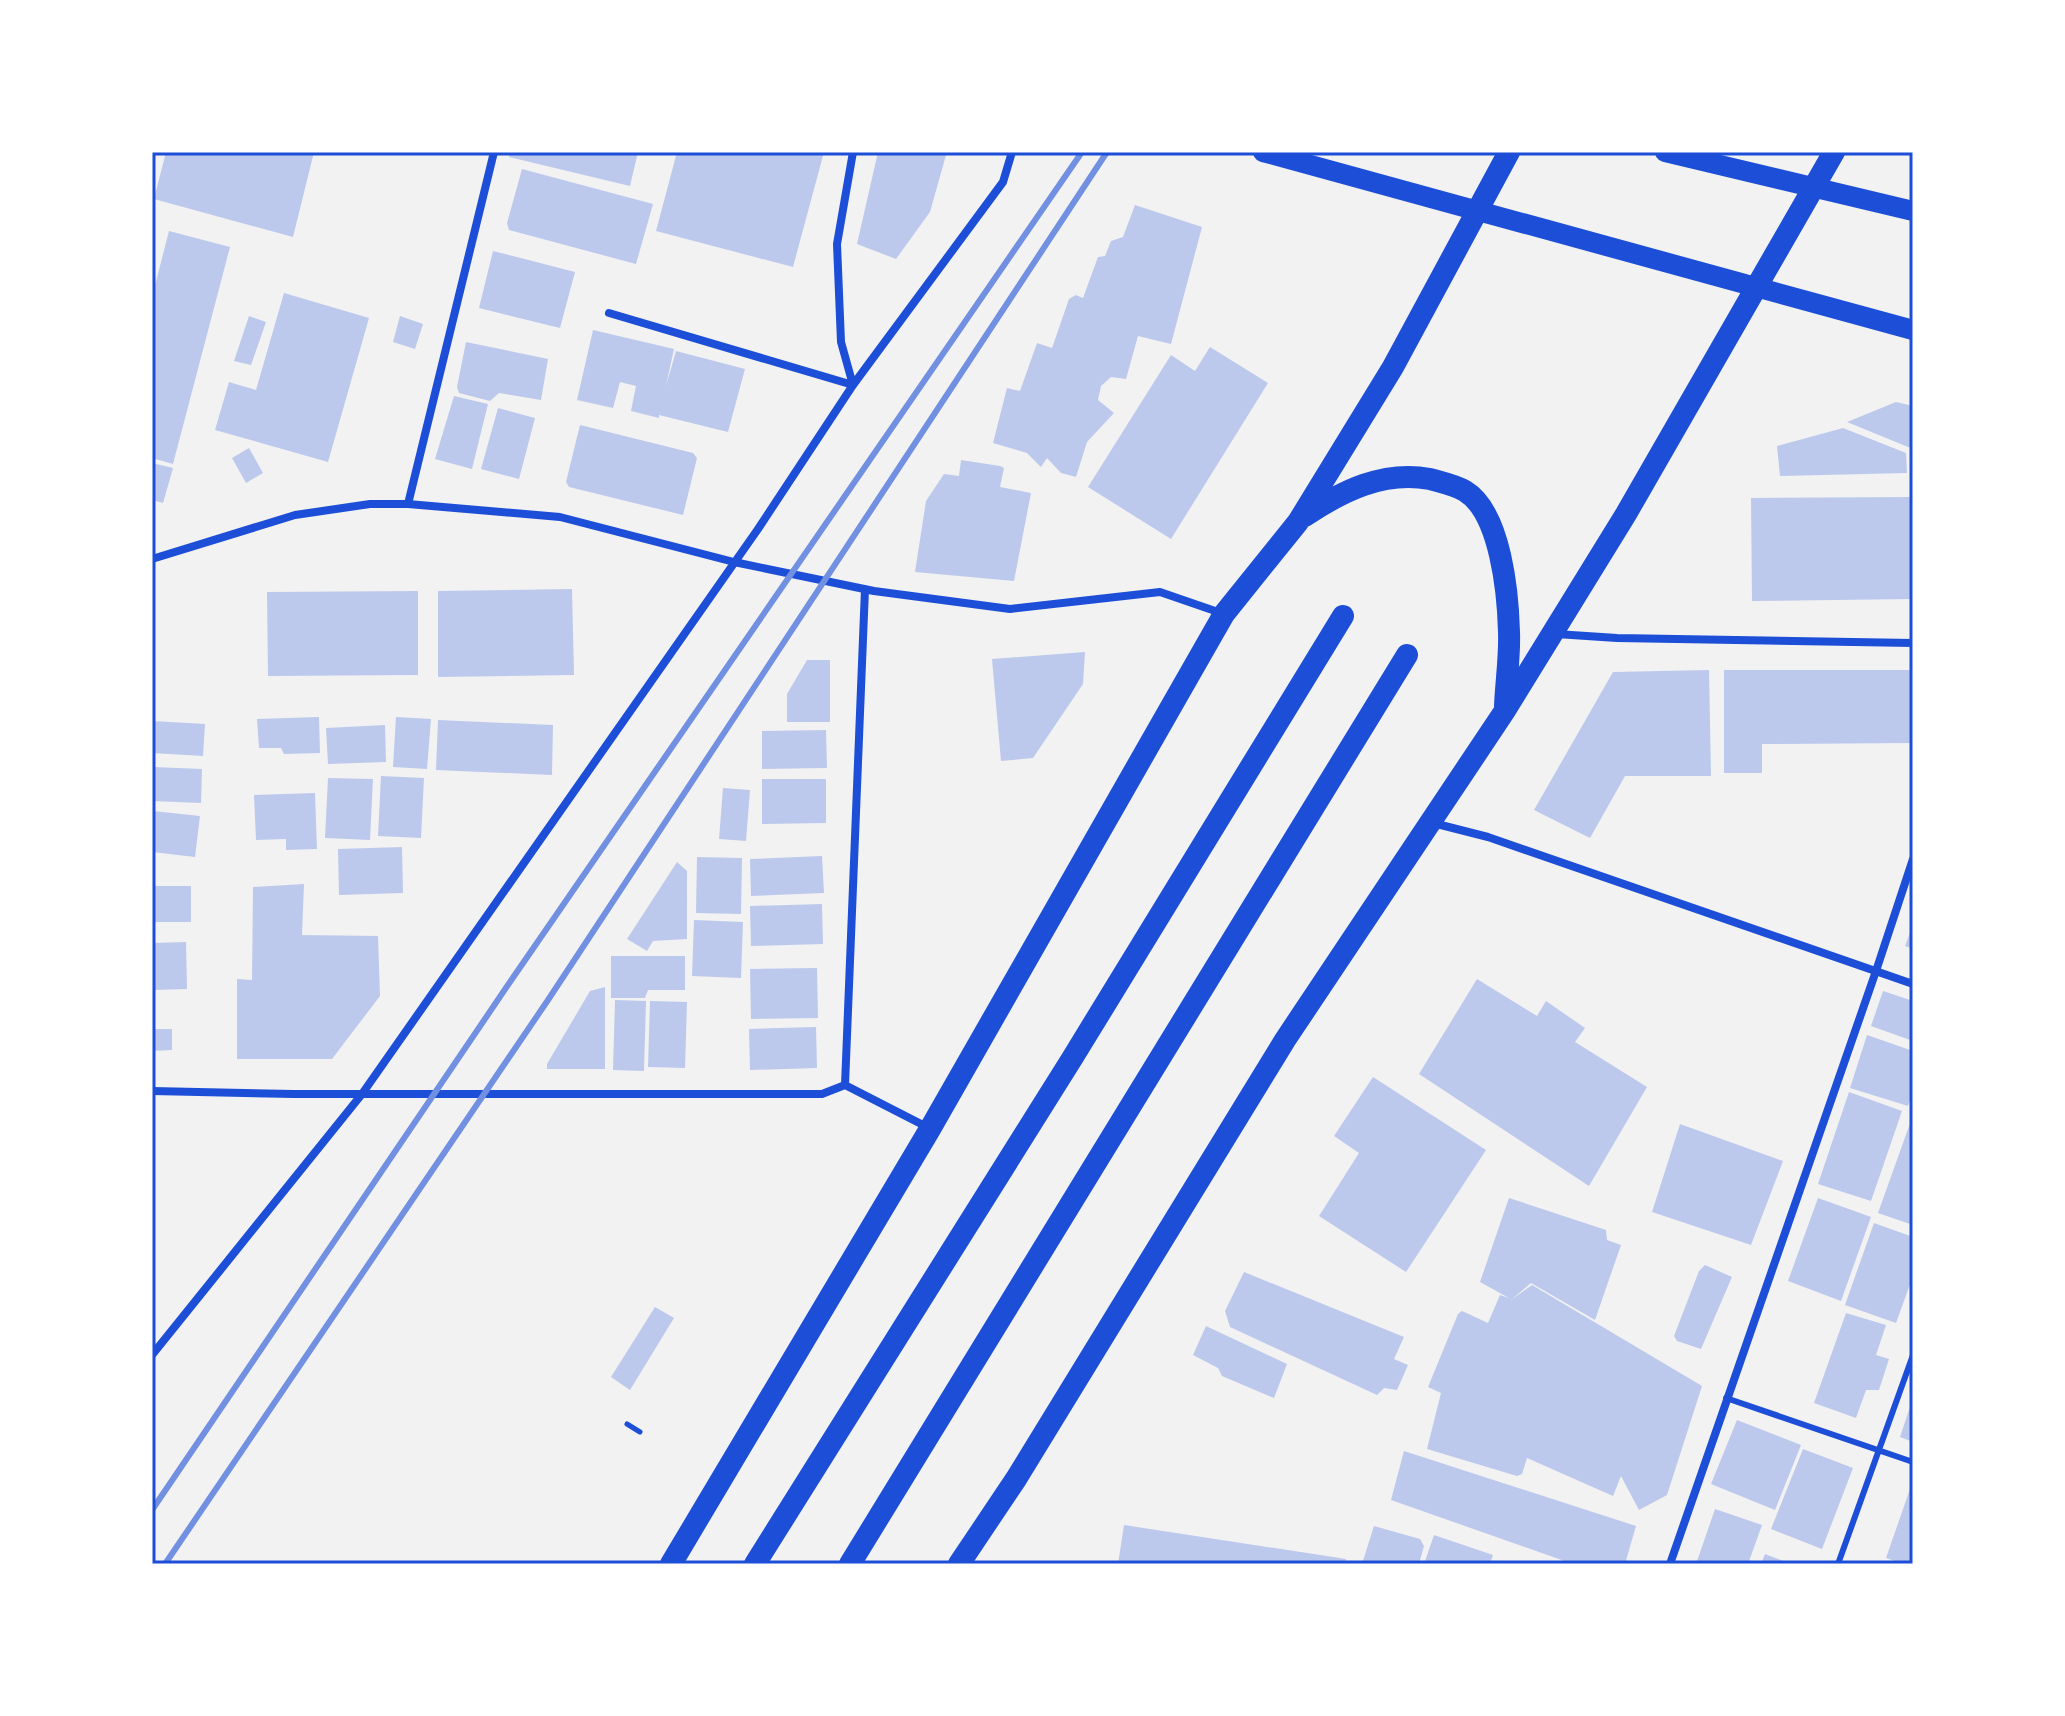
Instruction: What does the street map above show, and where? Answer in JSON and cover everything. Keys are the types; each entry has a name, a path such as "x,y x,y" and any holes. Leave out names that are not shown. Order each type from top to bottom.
{"highway":[{"path":"671,1564 930,1129 1224,614 1298,522 1393,367 1509,152"},
{"path":"959,1564 1016,1479 1285,1040 1504,712 1626,514 1834,152"},
{"path":"1298,522 1338,494 1389,478 1414,476 1465,491 1486,514 1494,534 1507,597 1510,635 1504,712"},
{"path":"755,1564 1343,616"},
{"path":"850,1564 1407,655"}],"main road":[{"path":"1263,152 1913,330"},
{"path":"1665,152 1913,211"}],"street":[{"path":"408,504 494,152"},
{"path":"853,152 837,244 841,342 853,385"},
{"path":"152,1355 362,1094 734,562 853,385 1003,182 1012,152"},
{"path":"609,313 853,385"},
{"path":"152,559 295,515 370,504 408,504 560,517 734,562 865,589 1010,609 1160,592 1224,614"},
{"path":"845,1085 865,589"},
{"path":"1551,633 1617,638 1913,643"},
{"path":"1432,823 1488,837 1913,984"},
{"path":"1670,1564 1913,859"},
{"path":"152,1091 822,1094 845,1085 930,1129"}],"lane":[{"path":"1838,1564 1913,1355"},
{"path":"1726,1398 1913,1462"}],"path":[{"path":"627,1424 640,1432"}],"building":[{"path":"166,152 314,152 293,237 154,199"},
{"path":"510,152 638,152 630,186 509,157"},
{"path":"677,152 824,152 793,267 656,231"},
{"path":"878,152 937,152 946,155 930,212 896,259 857,244"},
{"path":"522,169 653,204 636,264 509,230 507,223"},
{"path":"1135,205 1202,227 1171,344 1138,336 1126,379 1111,377 1101,386 1098,400 1114,413 1087,442 1076,477 1061,473 1047,458 1041,467 1027,453 993,443 1007,388 1020,391 1037,343 1052,348 1069,299 1076,295 1083,298 1098,257 1105,256 1111,241 1123,237"},
{"path":"169,231 230,247 173,464 152,458 152,297"},
{"path":"493,251 575,272 560,328 479,308"},
{"path":"284,293 369,318 328,462 215,430 229,382 256,390"},
{"path":"249,316 266,322 251,365 234,361"},
{"path":"400,316 423,324 415,349 393,342"},
{"path":"593,330 674,349 666,386 676,351 745,369 728,432 631,411 636,386 620,382 613,408 577,400"},
{"path":"466,342 548,359 541,400 499,393 490,401 459,393 457,387"},
{"path":"1210,347 1268,383 1171,539 1088,487 1171,355 1195,371"},
{"path":"454,396 488,404 472,469 435,459"},
{"path":"1896,402 1913,406 1913,449 1847,422"},
{"path":"498,408 535,418 519,479 481,469"},
{"path":"580,425 693,453 697,458 683,515 569,487 566,482"},
{"path":"1843,428 1906,453 1907,473 1780,476 1777,446"},
{"path":"249,448 263,473 246,483 232,458"},
{"path":"961,460 1000,466 1004,468 1000,487 1031,493 1014,581 915,572 926,501 944,474 959,476"},
{"path":"152,463 173,468 163,503 152,500"},
{"path":"1913,497 1913,599 1752,601 1751,498"},
{"path":"572,589 574,675 438,677 438,591"},
{"path":"418,591 418,675 268,676 267,592"},
{"path":"1085,652 1083,684 1033,758 1001,761 992,659"},
{"path":"807,660 830,660 830,722 787,722 787,694"},
{"path":"1709,670 1711,776 1625,776 1590,838 1534,810 1613,672"},
{"path":"1724,670 1913,670 1913,743 1762,744 1762,773 1724,773"},
{"path":"319,717 320,753 284,754 281,748 259,748 257,719"},
{"path":"396,717 431,719 427,769 393,767"},
{"path":"438,720 553,725 552,775 436,770"},
{"path":"153,721 205,724 203,756 152,753"},
{"path":"385,725 386,762 328,764 326,728"},
{"path":"826,730 827,768 762,769 762,731"},
{"path":"153,767 202,769 201,803 152,801"},
{"path":"381,776 424,778 421,838 378,836"},
{"path":"328,778 373,779 370,840 325,838"},
{"path":"762,779 826,779 826,823 762,824"},
{"path":"723,788 750,790 746,841 719,839"},
{"path":"315,793 317,849 286,850 286,839 256,840 254,795"},
{"path":"153,811 200,816 195,857 152,852"},
{"path":"402,847 403,893 339,895 338,849"},
{"path":"822,856 824,893 751,896 750,859"},
{"path":"697,857 742,858 741,914 696,913"},
{"path":"677,862 687,871 687,939 653,941 647,951 627,939"},
{"path":"304,884 302,935 378,936 380,996 332,1059 237,1059 237,979 252,980 253,887"},
{"path":"152,886 191,886 191,922 152,922"},
{"path":"822,904 823,944 751,946 750,906"},
{"path":"694,920 743,922 741,978 692,976"},
{"path":"1913,925 1913,949 1905,946"},
{"path":"186,942 187,989 152,990 152,943"},
{"path":"611,956 685,956 685,990 648,990 645,998 611,998"},
{"path":"817,968 818,1018 751,1019 750,969"},
{"path":"1477,979 1537,1016 1546,1001 1585,1028 1575,1042 1647,1087 1589,1186 1419,1074"},
{"path":"605,987 605,1069 547,1069 547,1064 590,991"},
{"path":"1883,991 1913,1001 1913,1041 1871,1026"},
{"path":"615,1000 646,1001 644,1071 613,1070"},
{"path":"650,1001 687,1002 685,1068 648,1067"},
{"path":"816,1027 817,1068 750,1070 749,1029"},
{"path":"152,1029 172,1029 172,1050 152,1051"},
{"path":"1867,1035 1913,1051 1913,1091 1908,1106 1850,1088"},
{"path":"1373,1077 1486,1150 1406,1272 1319,1216 1359,1153 1334,1136"},
{"path":"1849,1092 1902,1111 1871,1201 1818,1184"},
{"path":"1913,1115 1913,1225 1878,1213"},
{"path":"1680,1124 1783,1161 1751,1245 1652,1212"},
{"path":"1509,1198 1606,1230 1607,1240 1621,1245 1595,1320 1531,1283 1511,1300 1532,1285 1702,1386 1667,1495 1639,1510 1621,1476 1613,1496 1527,1458 1522,1474 1517,1476 1427,1449 1441,1393 1428,1387 1458,1314 1462,1311 1488,1323 1500,1295 1509,1298 1480,1282"},
{"path":"1818,1198 1871,1217 1841,1301 1788,1281"},
{"path":"1874,1223 1913,1237 1913,1276 1896,1323 1845,1305"},
{"path":"1705,1265 1732,1277 1701,1349 1677,1341 1674,1336 1699,1271"},
{"path":"1244,1272 1404,1337 1394,1359 1408,1365 1397,1390 1384,1388 1377,1395 1230,1327 1225,1311"},
{"path":"655,1307 674,1318 630,1390 611,1377"},
{"path":"1846,1313 1886,1325 1876,1355 1889,1359 1879,1390 1866,1390 1856,1418 1814,1403"},
{"path":"1206,1326 1287,1364 1274,1398 1222,1376 1218,1368 1193,1355"},
{"path":"1913,1401 1913,1442 1900,1437"},
{"path":"1737,1420 1801,1445 1775,1510 1711,1484"},
{"path":"1803,1449 1853,1468 1822,1549 1771,1529"},
{"path":"1404,1451 1636,1526 1625,1564 1573,1564 1391,1500"},
{"path":"1910,1489 1913,1490 1913,1564 1904,1564 1886,1558"},
{"path":"1715,1509 1762,1525 1748,1564 1696,1564"},
{"path":"1124,1525 1346,1559 1345,1564 1118,1564"},
{"path":"1374,1526 1420,1539 1424,1546 1419,1564 1362,1564"},
{"path":"1434,1535 1493,1555 1490,1564 1424,1564"},
{"path":"1765,1554 1791,1564 1761,1564"}],"railway":[{"path":"152,1510 510,982 1082,152"},
{"path":"165,1564 548,1000 1107,152"}]}
